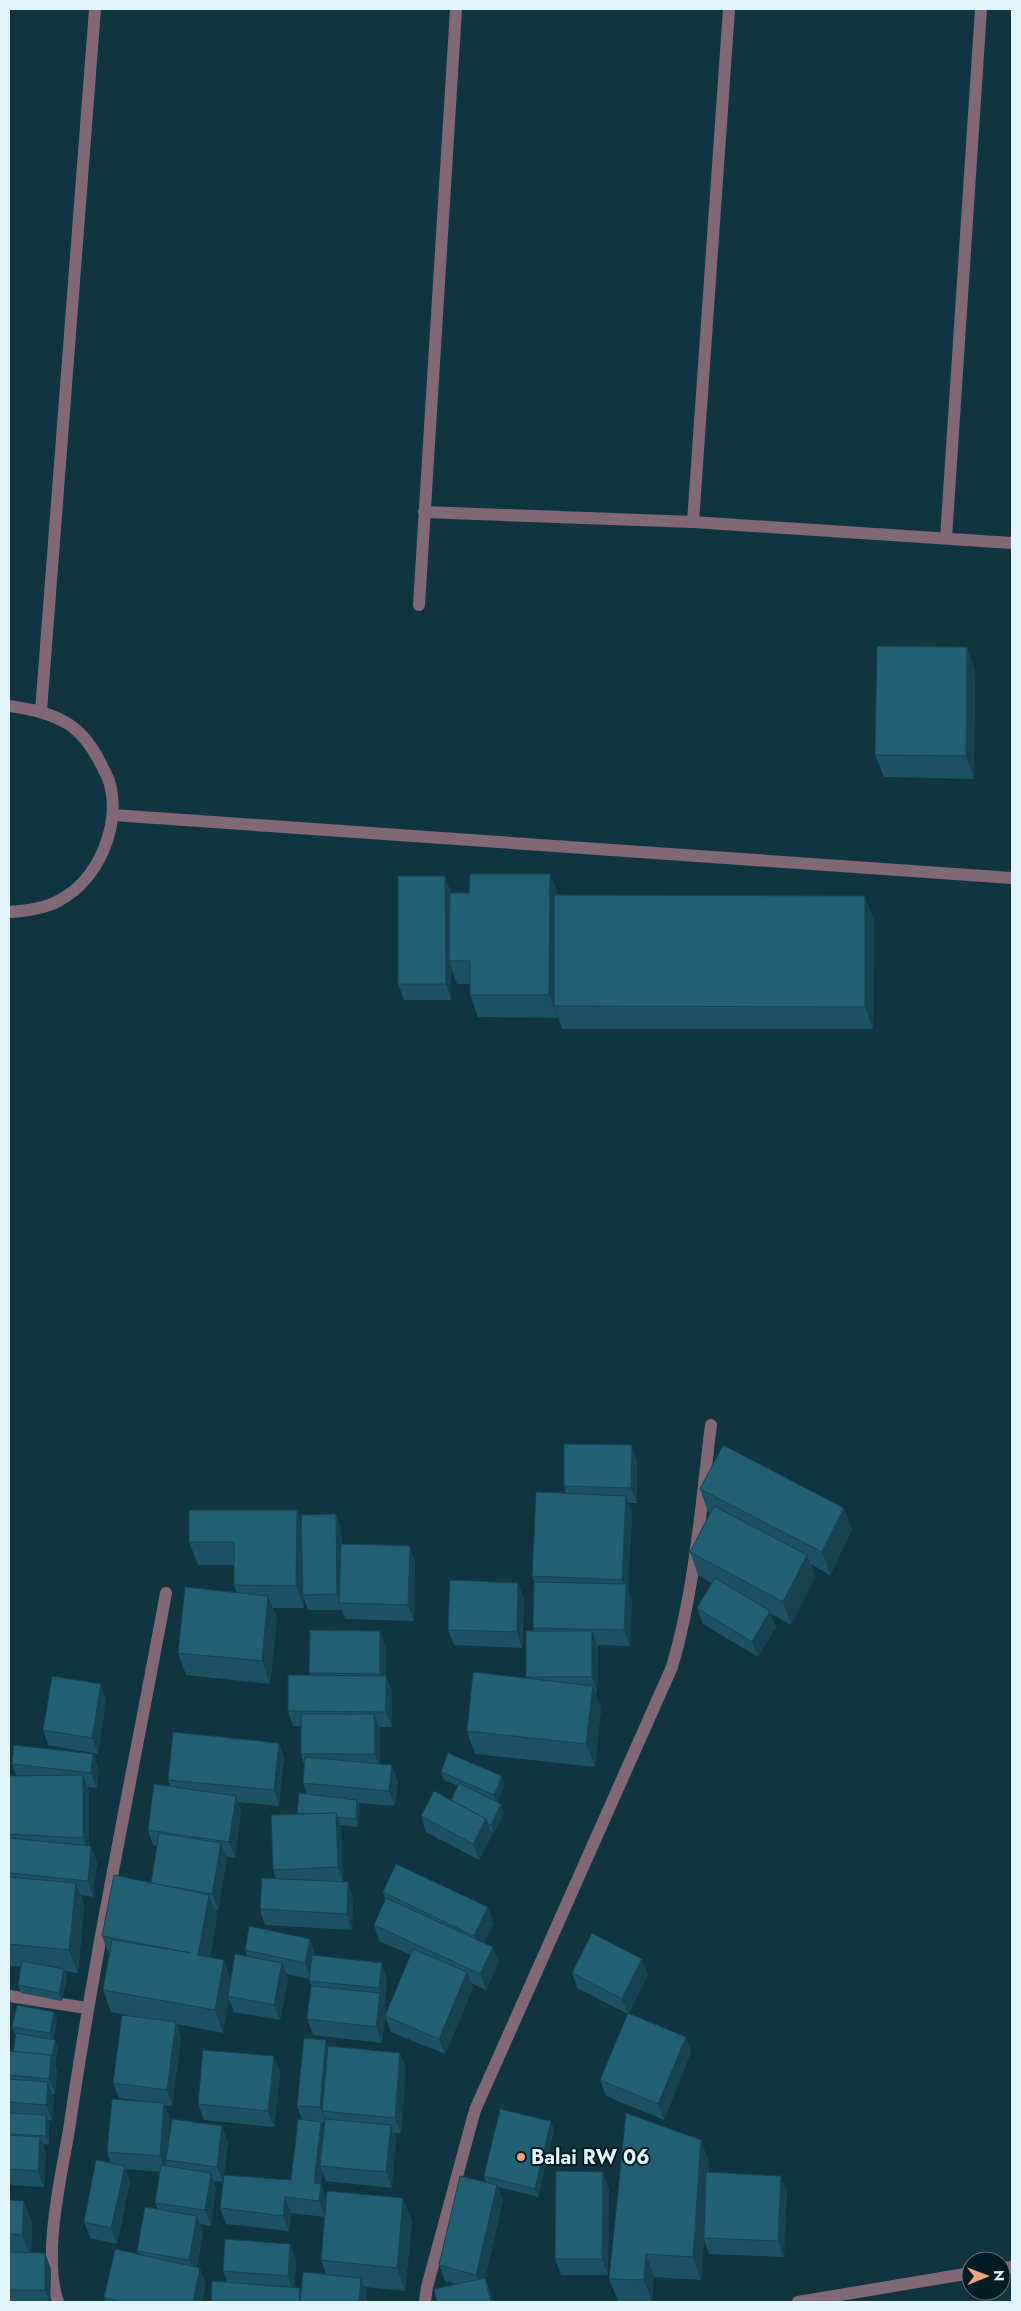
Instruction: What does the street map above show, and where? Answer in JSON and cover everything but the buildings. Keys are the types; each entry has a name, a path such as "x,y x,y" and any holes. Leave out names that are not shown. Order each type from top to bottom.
{"street":[{"path":"41,711 95,9"},
{"path":"419,604 456,9"},
{"path":"693,522 729,9"},
{"path":"946,538 981,9"},
{"path":"424,512 693,522 1012,543"},
{"path":"9,706 41,711 71,726 94,751 109,781 113,815 105,849 87,878 60,900 28,911 9,912"},
{"path":"113,815 1012,878"},
{"path":"425,2302 427,2287 475,2110 672,1667 679,1643 695,1555 711,1424"},
{"path":"58,2302 54,2290 54,2227 87,2008 133,1775 166,1593"},
{"path":"9,1996 87,2008"},
{"path":"798,2302 961,2275"}],"place":[{"name":"Balai RW 06","path":"521,2157"}]}
